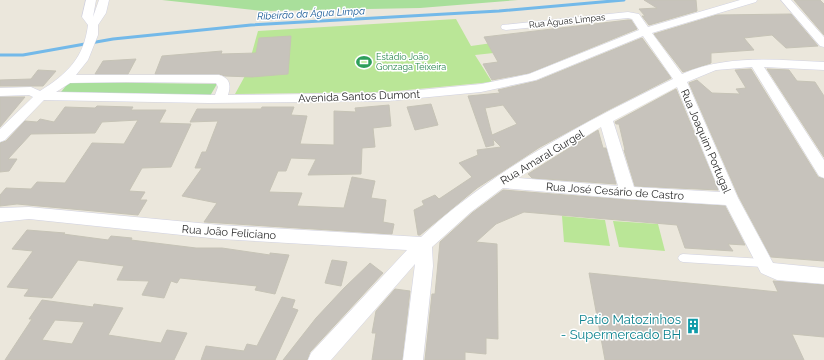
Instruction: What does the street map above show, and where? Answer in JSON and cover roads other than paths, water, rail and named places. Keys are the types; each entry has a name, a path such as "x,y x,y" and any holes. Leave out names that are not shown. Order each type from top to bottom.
{"street":[{"path":"91,0 88,17 92,30"},
{"path":"0,137 41,96 67,79 82,60 92,30 101,13 104,0"},
{"name":"Avenida Santos Dumont","path":"0,92 31,91 41,96 220,99 388,97 481,88 532,77 646,31 706,12 752,0"},
{"path":"786,0 824,44"},
{"name":"Rua Joaquim Portugal","path":"628,15 635,16 680,80 731,199 770,267"},
{"name":"Rua Águas Limpas","path":"506,27 628,15"},
{"path":"806,24 824,25"},
{"path":"756,64 824,172"},
{"name":"Rua Amaral Gurgel","path":"318,360 424,244 446,223 500,182 606,120 680,80 714,67 756,64 824,66"},
{"path":"67,79 219,79 223,82 224,86 220,99"},
{"path":"606,120 628,194"},
{"name":"Rua José Cesário de Castro","path":"500,182 628,194 731,199"},
{"name":"Rua João Feliciano","path":"0,215 29,213 220,232 424,244"},
{"path":"413,360 423,279 424,244"},
{"path":"770,267 824,276"}],"lane":[{"path":"683,258 770,267"}],"waterway":[{"name":"Ribeirão da Água Limpa","path":"0,55 23,55 113,39 251,25 499,11 624,0"}],"place":[{"name":"Estádio João Gonzaga Teixeira","path":"364,62"},
{"name":"Patio Matozinhos - Supermercado BH","path":"693,326"}]}
